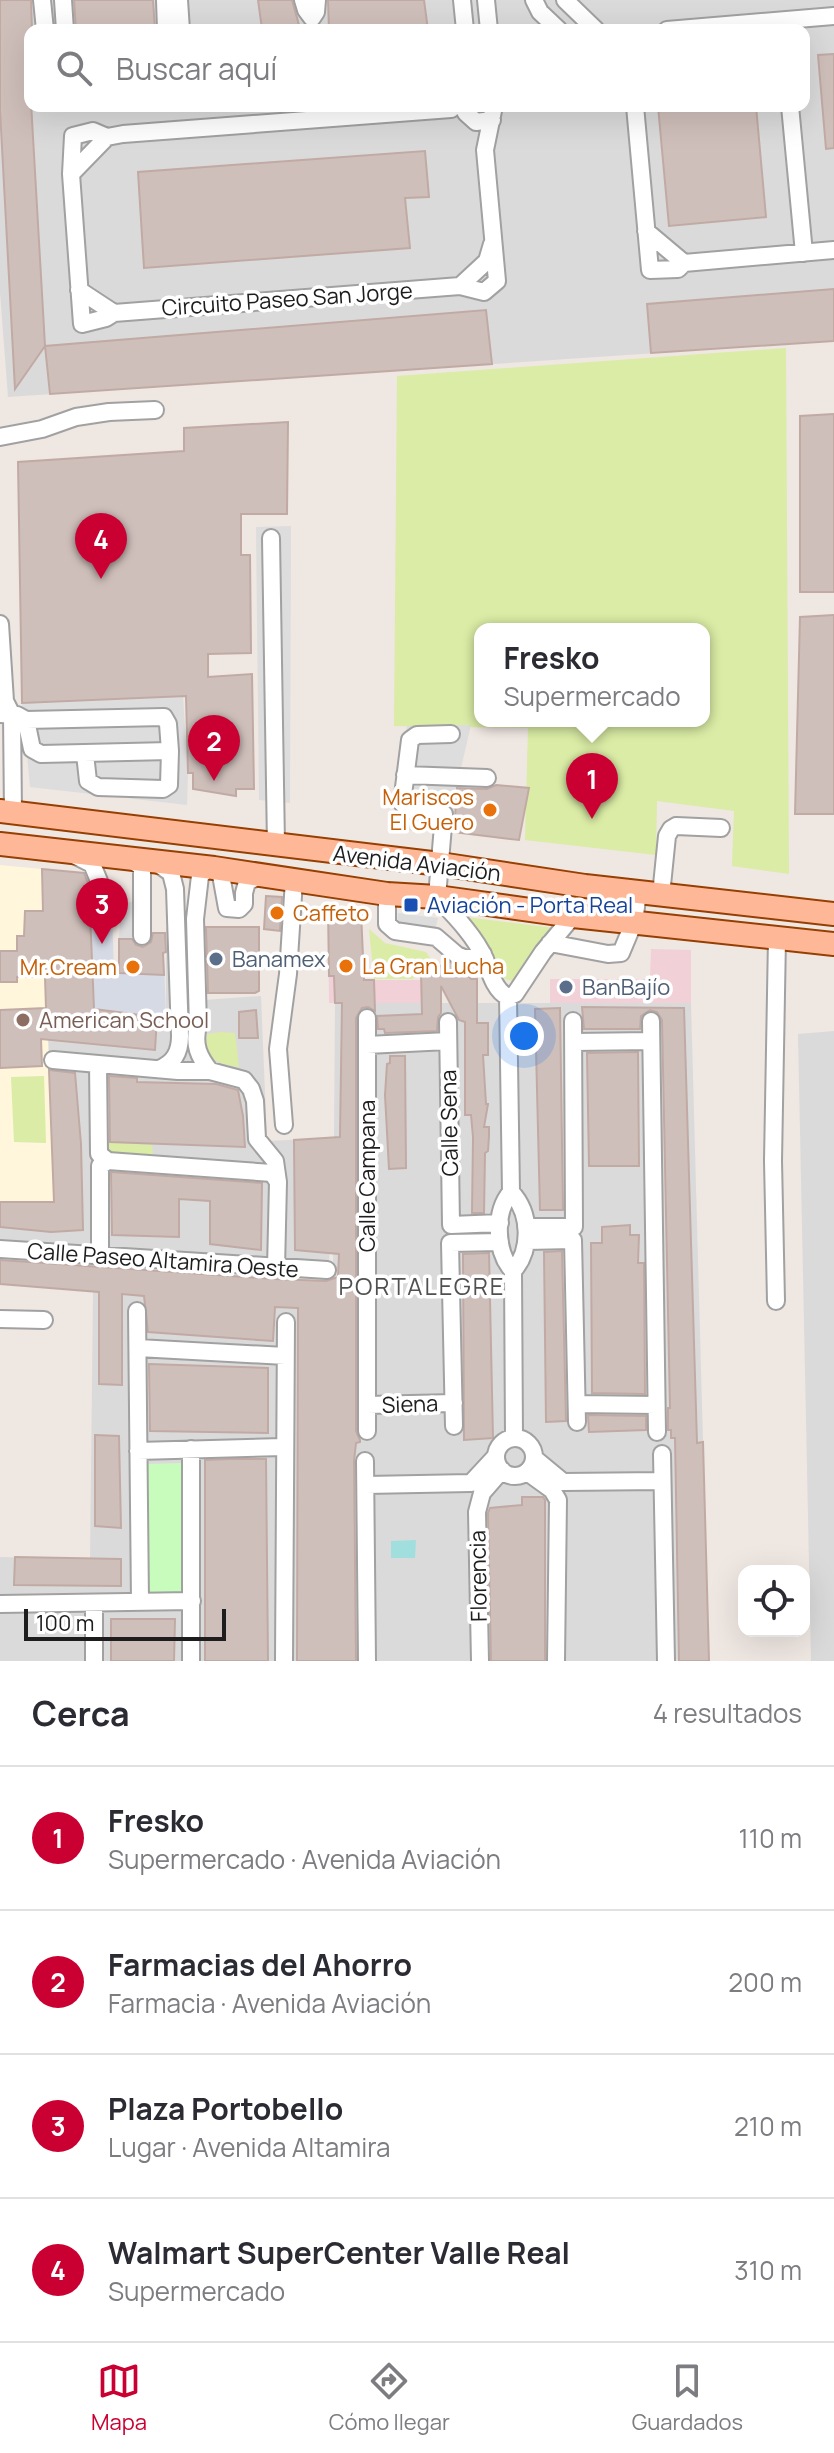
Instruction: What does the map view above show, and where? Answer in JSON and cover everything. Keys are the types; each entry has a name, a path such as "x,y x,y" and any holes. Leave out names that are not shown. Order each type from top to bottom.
{"main road":[{"name":"Avenida Aviación","path":"6,812 834,914"},
{"name":"Avenida Aviación","path":"0,844 211,868 387,894 437,897 573,916 834,944"}],"street":[{"path":"42,0 44,24"},
{"path":"63,0 65,24"},
{"path":"165,0 166,24"},
{"path":"179,0 181,24"},
{"path":"303,0 312,18 317,0"},
{"path":"462,0 464,24"},
{"path":"486,0 488,24"},
{"path":"534,0 540,12 553,24"},
{"path":"565,0 590,24"},
{"path":"788,24 834,16"},
{"name":"Circuito Paseo San Jorge","path":"412,112 107,137 93,131 73,136 71,174 82,324 114,313 460,286 484,292 497,281 485,150 493,113"},
{"name":"Circuito Paseo San Jorge","path":"465,112 476,122 493,113"},
{"path":"636,112 650,270 678,269 684,263 834,250"},
{"path":"791,112 804,253"},
{"path":"71,174 107,137"},
{"path":"646,231 684,263"},
{"path":"79,290 114,313"},
{"path":"0,437 42,429 76,417 155,410"},
{"path":"271,538 276,845"},
{"path":"1,636 9,712 6,812"},
{"path":"9,712 164,717 168,724 170,751 169,785 163,789 91,785 85,754"},
{"path":"9,712 32,749 41,754 170,751"},
{"path":"451,734 417,735 410,740 402,803 405,808 444,814 437,897 483,954 502,994 508,997 515,994 573,916"},
{"path":"405,775 487,778"},
{"path":"661,895 667,836 671,829 676,826 721,828"},
{"path":"69,853 92,864 99,881"},
{"path":"130,859 142,867 142,936"},
{"path":"154,861 171,873 177,920 180,1047 170,1064 159,1069"},
{"path":"210,1071 199,1057 196,1046 195,919 200,876 211,868 221,875 227,908 239,909 244,904 247,882 259,876"},
{"path":"284,1125 278,1049 288,974 294,880"},
{"path":"550,943 608,954 621,953 634,922 638,892"},
{"path":"387,894 387,924 395,931 436,937 466,959 483,954"},
{"path":"177,920 195,919"},
{"path":"776,1301 773,1161 777,938"},
{"path":"508,997 511,1192 505,1200 500,1242 505,1263 513,1271"},
{"name":"Calle Campana","path":"367,1018 367,1431"},
{"path":"526,1234 574,1227 573,1021"},
{"path":"651,1021 657,1432"},
{"name":"Calle Sena","path":"448,1022 451,1225 500,1223"},
{"path":"367,1045 448,1041"},
{"path":"574,1042 651,1041"},
{"path":"53,1060 210,1071 244,1080 255,1101 257,1139 255,1164 248,1171"},
{"path":"98,1064 99,1154 108,1161 272,1173 278,1182"},
{"path":"257,1139 275,1161 280,1268"},
{"path":"95,1256 100,1166 108,1161"},
{"path":"511,1192 520,1201 526,1234 524,1255 513,1271 514,1438"},
{"path":"526,1234 573,1240 577,1422"},
{"path":"454,1426 450,1243 500,1242"},
{"name":"Calle Paseo Altamira Oeste","path":"0,1249 327,1270"},
{"path":"137,1311 140,1602"},
{"path":"0,1319 44,1320"},
{"path":"284,1661 286,1322"},
{"path":"138,1348 285,1356"},
{"name":"Siena","path":"367,1405 454,1403"},
{"path":"577,1404 656,1405"},
{"path":"514,1438 525,1440 532,1448 530,1465 519,1475 510,1475 499,1463 499,1447 505,1440 514,1438"},
{"path":"138,1451 283,1447"},
{"path":"191,1449 191,1661"},
{"path":"662,1454 666,1661"},
{"path":"365,1461 367,1661"},
{"path":"366,1485 471,1483 499,1463"},
{"name":"Florencia","path":"480,1661 477,1512 482,1493 499,1463"},
{"path":"530,1465 563,1482 662,1481"},
{"path":"530,1465 558,1500 556,1661"},
{"path":"0,1604 192,1601"},
{"path":"94,1603 94,1661"}],"shaded area":[{"path":"0,0 834,0 834,341 8,397 0,293"},
{"path":"291,526 290,803 259,800 256,527"},
{"path":"183,696 187,805 30,787 22,703"},
{"path":"471,725 458,781 454,832 394,830 407,726"},
{"name":"American School","path":"0,865 42,869 54,1202 0,1201"},
{"path":"111,880 114,973 147,975 146,933 163,933 166,1017 94,1009 90,882"},
{"path":"132,902 132,940 119,939 121,903"},
{"path":"328,908 361,912 364,980 421,980 421,1003 329,1003"},
{"path":"398,913 438,918 435,930 397,925"},
{"path":"204,927 204,1000 261,996 267,1141 330,1138 327,1661 0,1661 0,1557 90,1559 93,1292 0,1284 0,1201 54,1202 46,1004 166,1017 166,928"},
{"path":"651,949 691,950 691,1003 550,1003 550,979 650,979"},
{"path":"335,1003 691,1003 709,1661 330,1661"},
{"path":"834,1031 834,1661 811,1661 798,1034"}],"green space":[{"path":"786,348 789,874 732,866 734,811 657,801 656,855 525,840 528,728 394,726 397,376"},
{"path":"465,917 554,928 521,977 512,981 502,978"},
{"path":"369,929 385,943 426,952 437,969 423,970 412,979 374,979"},
{"path":"235,1033 239,1067 218,1062 210,1055 207,1034"},
{"path":"44,1076 46,1143 14,1142 11,1077"},
{"path":"106,1144 152,1145 153,1156 108,1155"},
{"path":"182,1463 183,1597 148,1596 146,1464"}],"water":[{"path":"416,1540 415,1558 391,1558 391,1541"}],"building":[{"path":"0,0 31,0 32,24 24,24 24,112 32,112 45,346 15,389 0,110"},
{"path":"74,0 153,0 155,24 76,24"},
{"path":"258,0 292,0 299,24 261,24"},
{"path":"328,0 424,0 427,24 329,24"},
{"path":"834,54 834,148 826,149 818,55"},
{"path":"659,112 757,112 766,217 669,226"},
{"path":"425,151 429,197 405,198 410,248 144,268 138,172"},
{"path":"834,289 834,341 651,353 647,304"},
{"path":"486,310 492,364 50,394 45,346"},
{"path":"834,414 834,592 800,592 800,416"},
{"path":"288,422 287,514 241,514 241,555 250,555 251,653 208,654 208,677 252,674 254,789 236,789 236,796 193,789 193,773 188,773 186,696 22,703 18,462 184,451 184,428"},
{"path":"834,615 834,814 795,814 800,617"},
{"name":"Mariscos El Guero","path":"496,785 529,788 519,840 454,832 457,788 487,789"},
{"path":"42,869 84,873 89,886 97,892 107,888 111,880 112,913 90,912 94,1009 157,1017 155,1050 41,1039 42,1066 0,1068 0,1010 46,1008 45,977 17,977 17,982 0,982 0,951 17,951 17,936 24,936 25,911 43,911"},
{"name":"Caffeto","path":"266,896 282,897 280,931 264,929"},
{"path":"328,908 361,912 364,980 374,980 375,1011 362,1008 356,1018 356,1431 360,1442 356,1443 354,1461 356,1661 297,1661 298,1308 275,1307 273,1341 148,1332 144,1296 122,1294 122,1385 99,1384 99,1292 0,1284 0,1260 275,1279 326,1281 338,1277 339,1254 295,1250 294,1140 340,1137 342,1003 335,1003 334,976 329,976"},
{"path":"206,927 259,927 259,991 208,993"},
{"path":"153,933 165,933 164,975 119,973 119,939 132,939 136,945 143,947 151,942"},
{"path":"446,960 462,969 471,979 477,979 477,1023 488,1023 488,1055 483,1055 488,1104 484,1127 489,1127 488,1151 485,1153 484,1213 472,1213 473,1137 471,1115 465,1115 465,1022 459,1020 441,986 437,1031 385,1033 384,1029 378,1029 377,1016 422,1014 421,972 436,972"},
{"path":"582,1007 684,1008 697,1443 703,1442 709,1661 679,1661 675,1438 671,1438 671,1430 668,1430 662,1020 657,1012 650,1010 641,1016 640,1029 584,1029"},
{"path":"560,1008 563,1210 540,1210 535,1009"},
{"path":"256,1010 258,1038 239,1038 239,1012"},
{"path":"638,1052 639,1166 589,1166 587,1053"},
{"path":"390,1056 405,1056 406,1168 389,1169 385,1095"},
{"path":"49,1070 75,1073 83,1230 51,1232 0,1227 0,1202 54,1202"},
{"path":"109,1076 137,1078 137,1082 216,1084 238,1090 245,1147 110,1142"},
{"path":"111,1172 262,1183 261,1250 210,1244 210,1201 179,1199 179,1237 112,1235"},
{"path":"630,1225 630,1235 639,1235 638,1263 644,1263 645,1394 592,1393 591,1243 602,1243 602,1227"},
{"path":"562,1251 566,1421 546,1422 544,1252"},
{"path":"489,1253 493,1438 464,1440 463,1254"},
{"path":"149,1364 268,1368 268,1433 150,1431"},
{"path":"588,1415 646,1416 646,1430 589,1432"},
{"path":"95,1435 119,1436 121,1528 95,1526"},
{"path":"266,1459 268,1661 205,1661 205,1460"},
{"path":"522,1497 543,1497 545,1500 545,1661 491,1661 488,1513 490,1508 522,1505"},
{"path":"15,1557 121,1559 121,1586 14,1585"},
{"path":"111,1619 175,1619 174,1661 111,1661"}],"place":[{"name":"Walmart SuperCenter Valle Real","path":"101,579"},
{"name":"Farmacias del Ahorro","path":"214,781"},
{"name":"Mariscos El Guero","path":"490,810"},
{"name":"Fresko","path":"592,819"},
{"name":"Aviación - Porta Real","path":"411,905"},
{"name":"Caffeto","path":"277,913"},
{"name":"Plaza Portobello","path":"102,944"},
{"name":"Banamex","path":"216,959"},
{"name":"La Gran Lucha","path":"346,966"},
{"name":"Mr.Cream","path":"133,967"},
{"name":"BanBajío","path":"566,987"},
{"name":"American School","path":"23,1020"}],"district":[{"name":"PORTALEGRE","path":"422,1285"}]}
